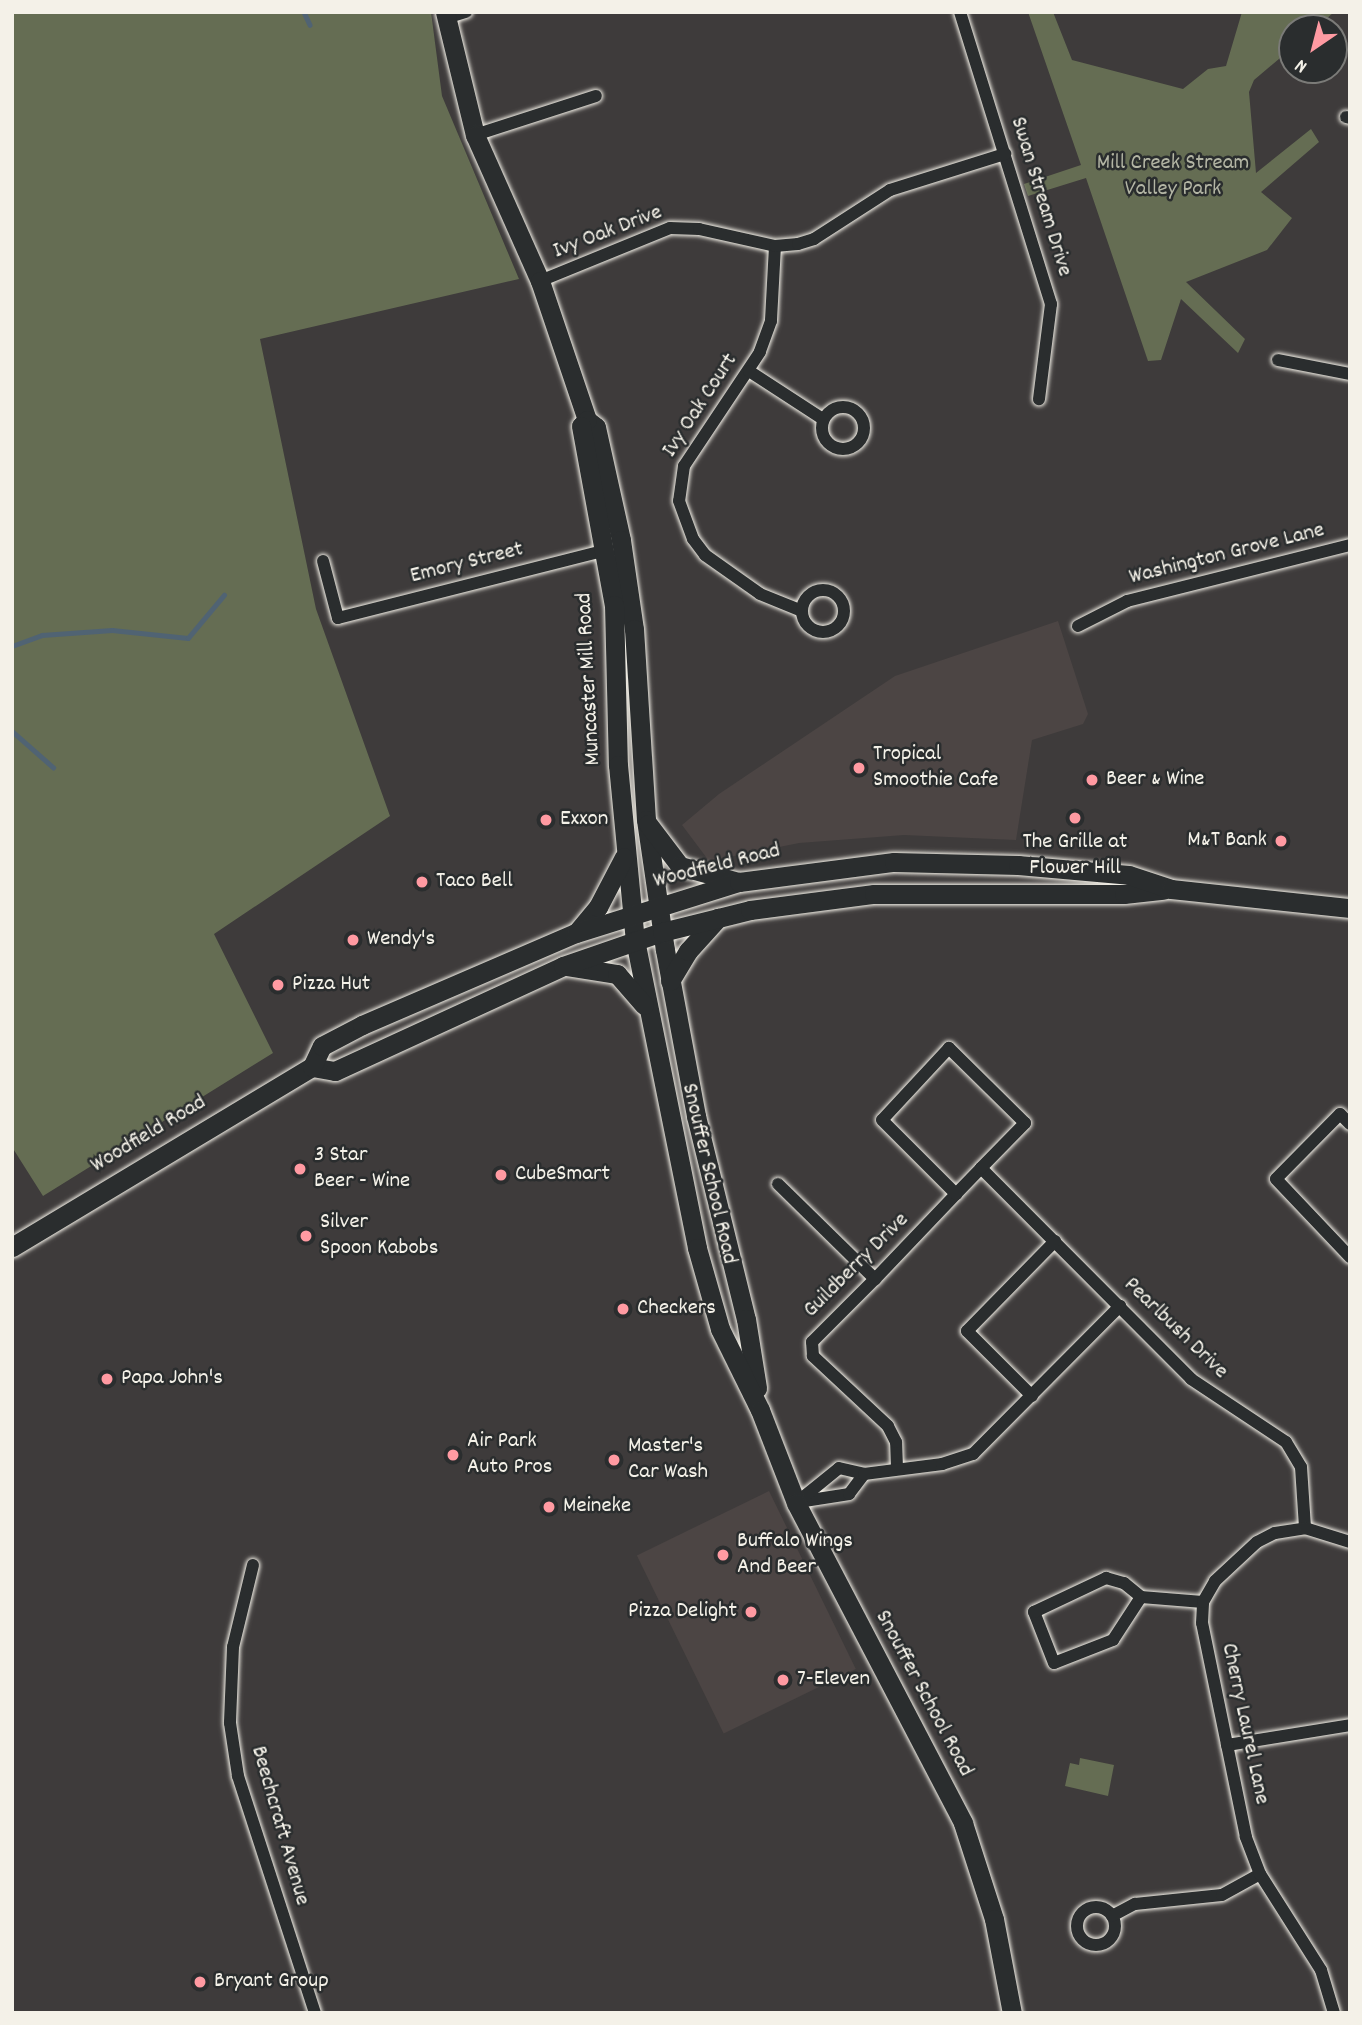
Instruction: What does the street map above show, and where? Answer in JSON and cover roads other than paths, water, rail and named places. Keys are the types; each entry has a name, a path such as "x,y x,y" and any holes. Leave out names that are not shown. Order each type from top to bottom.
{"main road":[{"name":"Muncaster Mill Road","path":"446,15 475,135 540,281 587,421 596,427 626,571 646,820 662,932"},
{"name":"Muncaster Mill Road","path":"587,421 581,426 606,550 616,643 624,857 635,940"},
{"path":"646,820 680,866 738,882"},
{"path":"576,933 598,907 624,857"},
{"name":"Woodfield Road","path":"12,1247 312,1067 322,1046 362,1025 576,933 657,906 738,882 839,866 950,863 1129,875 1171,889"},
{"name":"Woodfield Road","path":"312,1067 335,1070 563,966 635,940 719,917 874,894 1124,894 1171,889 1350,908"},
{"path":"670,981 688,951 719,917"},
{"name":"Snouffer School Road","path":"662,932 696,1116 746,1319 760,1410"},
{"name":"Snouffer School Road","path":"635,940 697,1248 720,1329 760,1410 796,1503 963,1823 994,1919 1012,2013"},
{"path":"563,966 617,974 648,1010"}],"street":[{"path":"446,15 466,12"},
{"name":"Swan Stream Drive","path":"960,12 1051,304 1039,398"},
{"path":"475,135 596,96"},
{"name":"Ivy Oak Drive","path":"540,281 670,228 699,229 775,246 814,239 890,190 1005,154"},
{"name":"Ivy Oak Court","path":"775,246 771,321 749,371 684,466 679,501 684,519 705,555 760,594 802,611"},
{"path":"1278,360 1350,374"},
{"path":"749,371 823,419"},
{"name":"Washington Grove Lane","path":"1078,626 1127,601 1350,545"},
{"name":"Emory Street","path":"323,561 338,618 606,550"},
{"name":"Guildberry Drive","path":"897,1468 896,1442 888,1426 811,1349 812,1342 874,1279 1025,1123 949,1048 882,1120 956,1194"},
{"path":"1350,1124 1340,1114 1276,1179 1350,1257"},
{"name":"Pearlbush Drive","path":"981,1168 1191,1379 1286,1442 1301,1467 1305,1528"},
{"path":"778,1184 874,1279"},
{"path":"1032,1396 967,1331 1055,1241"},
{"path":"796,1503 839,1468 864,1475 897,1468 942,1464 973,1454 1120,1306"},
{"path":"796,1503 849,1494 864,1475"},
{"path":"1141,1597 1128,1623 1113,1640 1054,1663 1034,1612 1106,1578 1124,1583 1141,1597 1203,1602 1243,1552 1275,1533 1305,1528 1350,1542"},
{"name":"Beechcraft Avenue","path":"253,1565 233,1647 230,1723 238,1776 315,2013"},
{"name":"Cherry Laurel Lane","path":"1203,1602 1202,1623 1247,1837 1260,1874 1321,1970 1334,2013"},
{"path":"1227,1745 1350,1725"},
{"path":"1112,1916 1135,1904 1222,1895 1260,1874"}],"waterway":[{"path":"304,12 310,25"},
{"path":"12,646 42,635 112,630 188,638 224,595"},
{"path":"12,731 53,767"}],"place":[{"name":"Tropical Smoothie Cafe","path":"859,768"},
{"name":"Beer & Wine","path":"1092,780"},
{"name":"The Grille at Flower Hill","path":"1075,818"},
{"name":"Exxon","path":"546,820"},
{"name":"M&T Bank","path":"1281,841"},
{"name":"Taco Bell","path":"422,882"},
{"name":"Wendy's","path":"353,940"},
{"name":"Pizza Hut","path":"278,985"},
{"name":"3 Star Beer - Wine","path":"300,1169"},
{"name":"CubeSmart","path":"501,1175"},
{"name":"Silver Spoon Kabobs","path":"306,1236"},
{"name":"Checkers","path":"623,1309"},
{"name":"Papa John's","path":"107,1379"},
{"name":"Air Park Auto Pros","path":"453,1455"},
{"name":"Master's Car Wash","path":"614,1460"},
{"name":"Meineke","path":"549,1507"},
{"name":"Buffalo Wings And Beer","path":"723,1555"},
{"name":"Pizza Delight","path":"751,1612"},
{"name":"7-Eleven","path":"783,1680"},
{"name":"Bryant Group","path":"200,1982"}],"park label":[{"name":"Mill Creek Stream Valley Park","path":"1173,177"}]}
